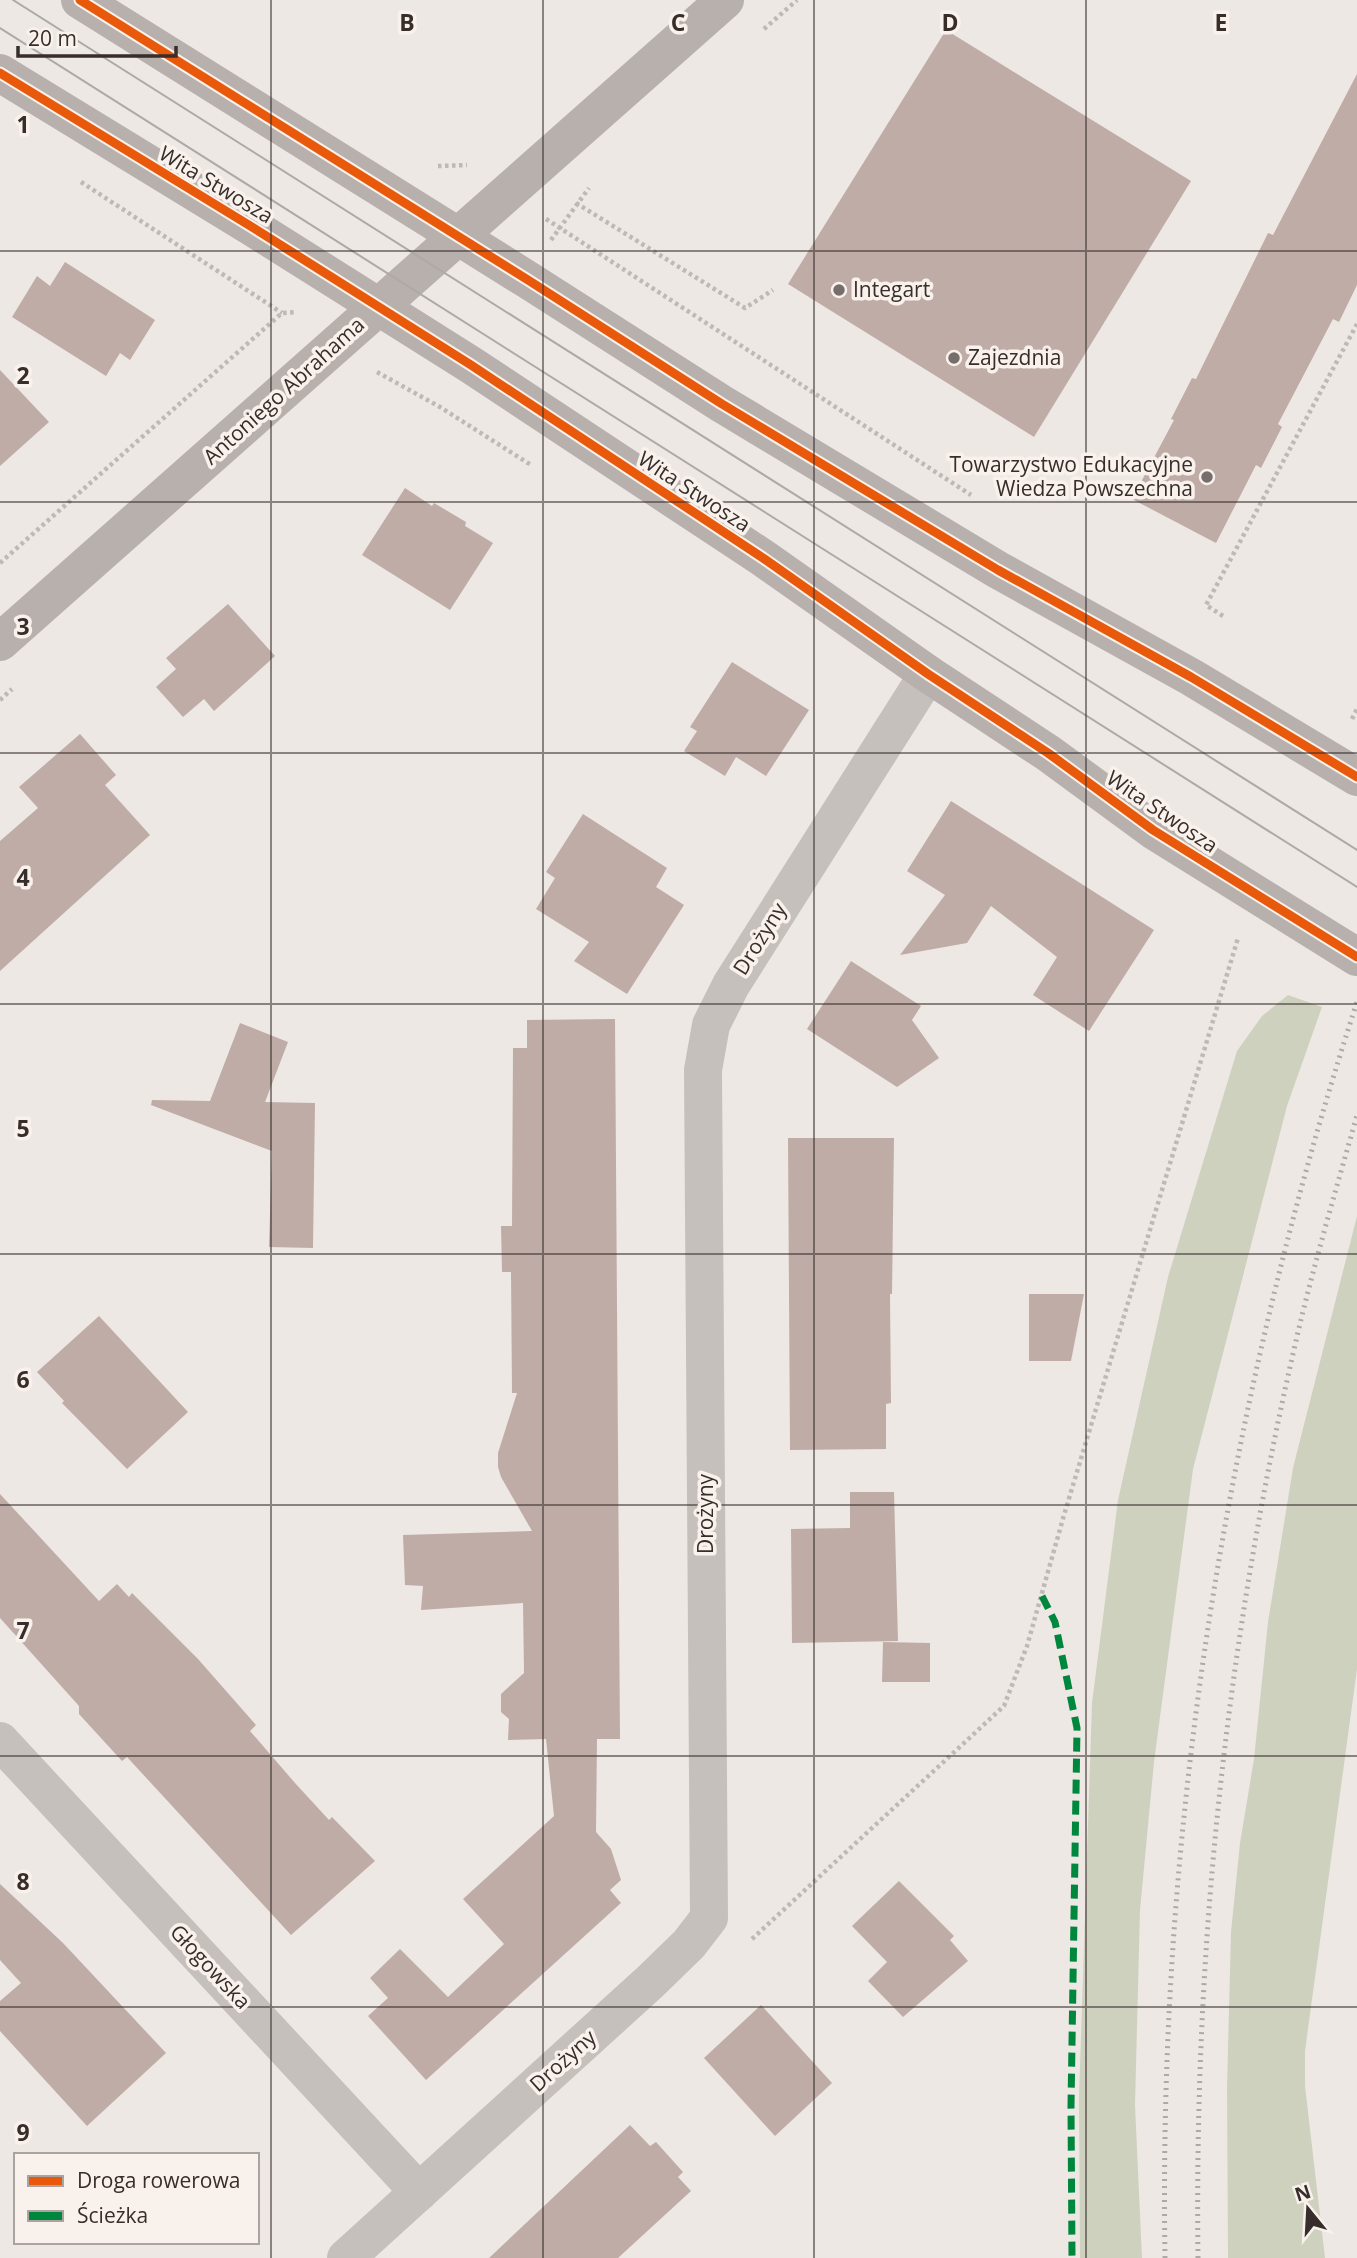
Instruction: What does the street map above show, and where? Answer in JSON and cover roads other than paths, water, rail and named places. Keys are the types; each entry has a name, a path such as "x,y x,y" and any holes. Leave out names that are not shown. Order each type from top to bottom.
{"street":[{"path":"80,0 722,404 998,570 1191,677 1357,777"},
{"name":"Antoniego Abrahama","path":"0,642 725,0"},
{"name":"Wita Stwosza","path":"0,73 379,306 763,558 928,674 1048,753 1153,830 1357,957"},
{"name":"Drożyny","path":"346,2258 651,1981 689,1944 709,1918 704,1070 711,1025 731,985 928,674"},
{"name":"Głogowska","path":"0,1741 419,2192"}],"tram line":[{"path":"13,0 1357,850"},
{"path":"0,28 1357,887"}],"railway":[{"path":"1165,2258 1166,2098 1173,1939 1188,1780 1209,1622 1236,1465 1270,1309 1311,1155 1357,1002"},
{"path":"1198,2258 1198,2141 1209,1907 1234,1674 1252,1558 1299,1328 1357,1115"}],"place":[{"name":"Integart","path":"839,290"},
{"name":"Zajezdnia","path":"954,358"},
{"name":"Towarzystwo Edukacyjne Wiedza Powszechna","path":"1207,477"}]}
